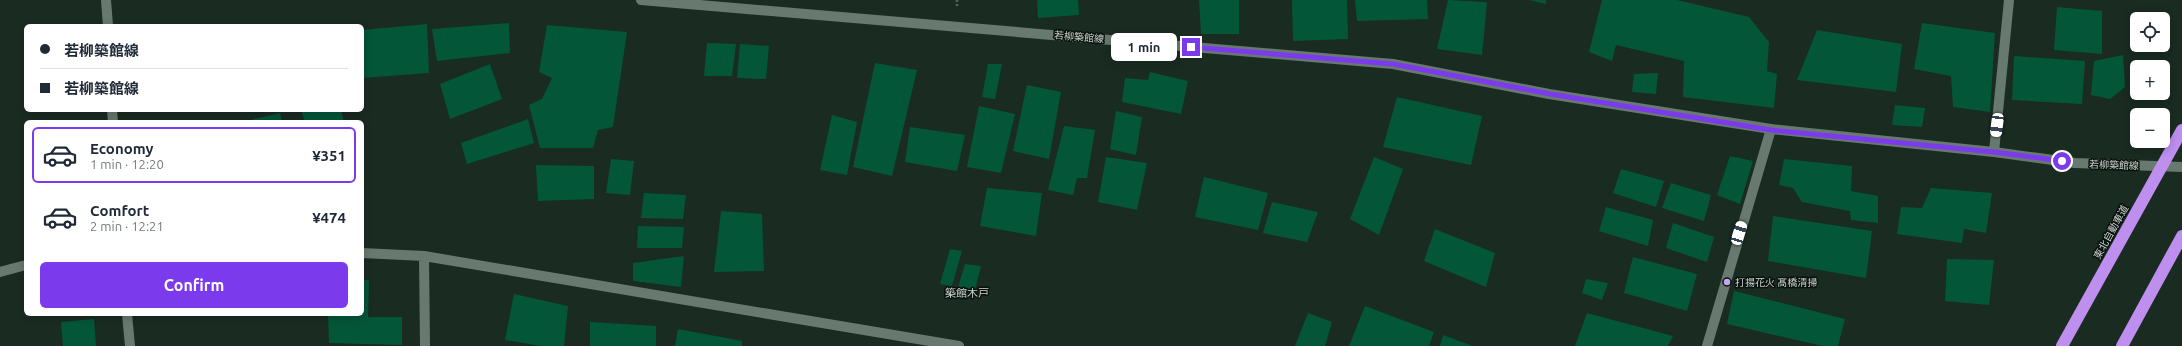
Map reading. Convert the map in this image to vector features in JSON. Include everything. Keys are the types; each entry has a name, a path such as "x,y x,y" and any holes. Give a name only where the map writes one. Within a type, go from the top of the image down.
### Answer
{"highway":[{"name":"東北自動車道","path":"2062,346 2182,130"},
{"path":"2122,346 2182,236"}],"main road":[{"path":"106,0 108,24"},
{"name":"若柳築館線","path":"640,0 1393,64 1550,94 1771,130 1994,152 2075,163 2182,167"},
{"path":"1994,152 2009,0"},
{"path":"1707,346 1771,130"},
{"path":"364,253 424,256 959,346"},
{"path":"424,256 425,346"},
{"path":"0,272 24,266"},
{"path":"127,316 130,346"}],"building":[{"path":"1037,0 1078,0 1079,15 1038,18"},
{"path":"1199,0 1239,0 1239,34 1201,34"},
{"path":"1292,0 1347,0 1348,39 1293,41"},
{"path":"1355,0 1427,0 1428,19 1357,21"},
{"path":"1448,0 1487,2 1482,55 1437,49"},
{"path":"1529,0 1546,0 1546,4"},
{"path":"1602,0 1677,0 1749,17 1769,42 1767,71 1777,74 1774,108 1683,97 1684,61 1616,45 1612,61 1589,52"},
{"path":"2057,7 2102,11 2102,54 2054,50"},
{"path":"509,23 510,53 437,61 432,29"},
{"path":"1922,23 1995,33 1990,112 1953,107 1951,76 1914,69"},
{"path":"427,24 429,73 364,78 364,30"},
{"path":"547,25 627,32 613,127 598,130 593,148 540,148 529,105 542,99 552,78 539,72"},
{"path":"1817,30 1902,44 1896,92 1797,80"},
{"path":"707,43 736,44 732,76 704,76"},
{"path":"740,44 769,46 766,79 737,78"},
{"path":"2123,55 2125,87 2110,99 2091,95 2094,61"},
{"path":"2014,56 2085,61 2082,104 2012,100"},
{"path":"875,63 917,70 892,176 853,167"},
{"path":"490,64 502,99 450,119 440,84"},
{"path":"988,64 1002,64 995,99 982,97"},
{"path":"1150,72 1188,81 1181,114 1122,102 1125,78 1148,80"},
{"path":"1658,73 1656,94 1632,92 1634,74"},
{"path":"1027,85 1061,92 1049,159 1013,151"},
{"path":"1397,97 1482,116 1471,165 1383,147"},
{"path":"1895,105 1925,108 1922,127 1892,125"},
{"path":"979,106 1015,114 1001,173 967,167"},
{"path":"1116,111 1142,117 1136,155 1110,149"},
{"path":"342,112 344,120 304,120 302,113"},
{"path":"280,113 282,120 250,120"},
{"path":"832,115 857,122 847,175 820,170"},
{"path":"528,119 534,143 467,164 461,143"},
{"path":"1064,126 1095,130 1087,178 1077,178 1073,195 1048,190"},
{"path":"910,127 965,135 957,171 905,162"},
{"path":"1730,156 1753,161 1740,204 1717,195"},
{"path":"1106,157 1147,163 1137,210 1098,202"},
{"path":"1374,157 1403,169 1379,235 1350,219"},
{"path":"611,159 634,161 630,195 606,193"},
{"path":"1784,159 1852,166 1851,191 1878,196 1878,223 1851,220 1850,211 1802,202 1793,188 1779,185"},
{"path":"536,165 594,166 594,199 538,201"},
{"path":"1621,169 1664,181 1656,207 1613,193"},
{"path":"1204,177 1268,193 1258,230 1195,217"},
{"path":"1671,183 1711,195 1704,221 1662,208"},
{"path":"987,188 1042,193 1036,236 980,226"},
{"path":"1931,188 1992,193 1986,233 1964,229 1962,243 1897,234 1901,207 1922,208"},
{"path":"644,193 686,195 683,219 641,218"},
{"path":"1272,202 1318,212 1307,242 1263,233"},
{"path":"1606,207 1653,220 1648,246 1599,231"},
{"path":"721,211 762,214 764,271 714,272"},
{"path":"1773,216 1872,231 1866,278 1768,261"},
{"path":"1673,223 1714,237 1707,262 1666,248"},
{"path":"638,226 684,227 682,248 637,248"},
{"path":"1435,229 1495,253 1486,287 1424,261"},
{"path":"950,249 962,251 952,286 940,284"},
{"path":"684,256 681,287 633,281 633,263"},
{"path":"1633,257 1697,274 1687,311 1624,293"},
{"path":"1947,259 1994,260 1989,305 1945,301"},
{"path":"965,264 981,266 975,290 958,287"},
{"path":"1586,279 1608,283 1602,300 1582,293"},
{"path":"364,280 369,280 368,317 402,317 402,345 329,343 328,316 364,316"},
{"path":"1734,291 1845,319 1838,346 1823,346 1727,324"},
{"path":"514,294 568,306 564,346 542,346 505,340"},
{"path":"1365,306 1434,332 1429,346 1349,346"},
{"path":"1308,313 1332,322 1325,346 1295,346"},
{"path":"1587,313 1673,336 1668,346 1575,346"},
{"path":"94,319 96,346 63,346 61,322"},
{"path":"590,322 656,326 656,346 590,346"},
{"path":"678,329 742,341 742,346 675,346"},
{"path":"1443,335 1473,346 1440,346"}],"place":[{"name":"打揚花火 髙橋清掃","path":"1727,282"}],"district":[{"name":"築館木戸","path":"967,293"}],"route":[{"path":"1191,47 1393,64 1550,94 1771,130 1994,152 2062,161"}]}
